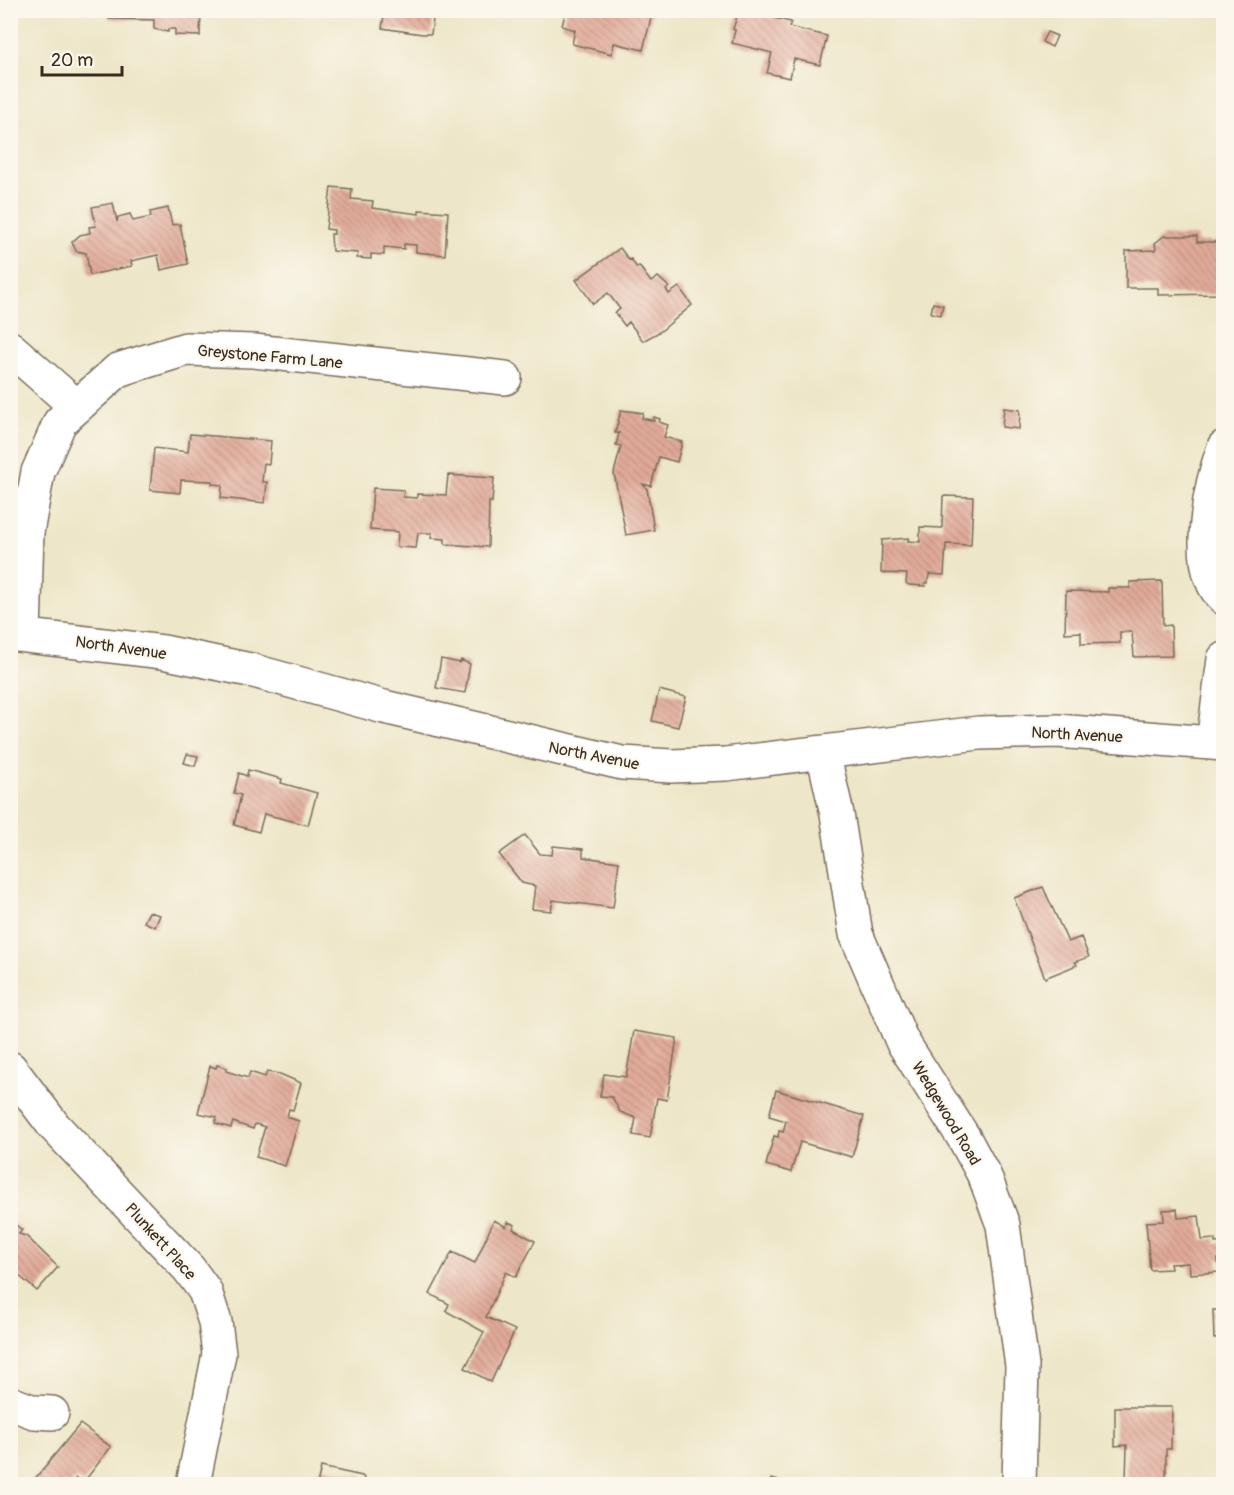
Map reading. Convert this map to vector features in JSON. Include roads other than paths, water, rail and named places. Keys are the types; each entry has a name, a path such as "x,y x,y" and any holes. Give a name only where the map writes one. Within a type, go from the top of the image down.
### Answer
{"street":[{"path":"10,348 77,406"},
{"name":"Greystone Farm Lane","path":"17,634 27,532 38,472 60,422 118,370 186,349 254,351 505,378"},
{"path":"1224,447 1209,499 1205,537 1210,573 1216,591 1224,598"},
{"name":"North Avenue","path":"17,634 163,652 250,670 384,707 622,763 671,766 726,764 979,733 1056,731 1218,744"},
{"path":"1218,744 1224,659"},
{"name":"Wedgewood Road","path":"823,752 837,814 856,934 902,1041 964,1138 985,1176 1003,1225 1022,1366 1019,1485"},
{"name":"Plunkett Place","path":"10,1068 54,1126 189,1269 205,1292 215,1322 219,1354 193,1485"},
{"path":"10,1403 34,1412 52,1413"}]}
